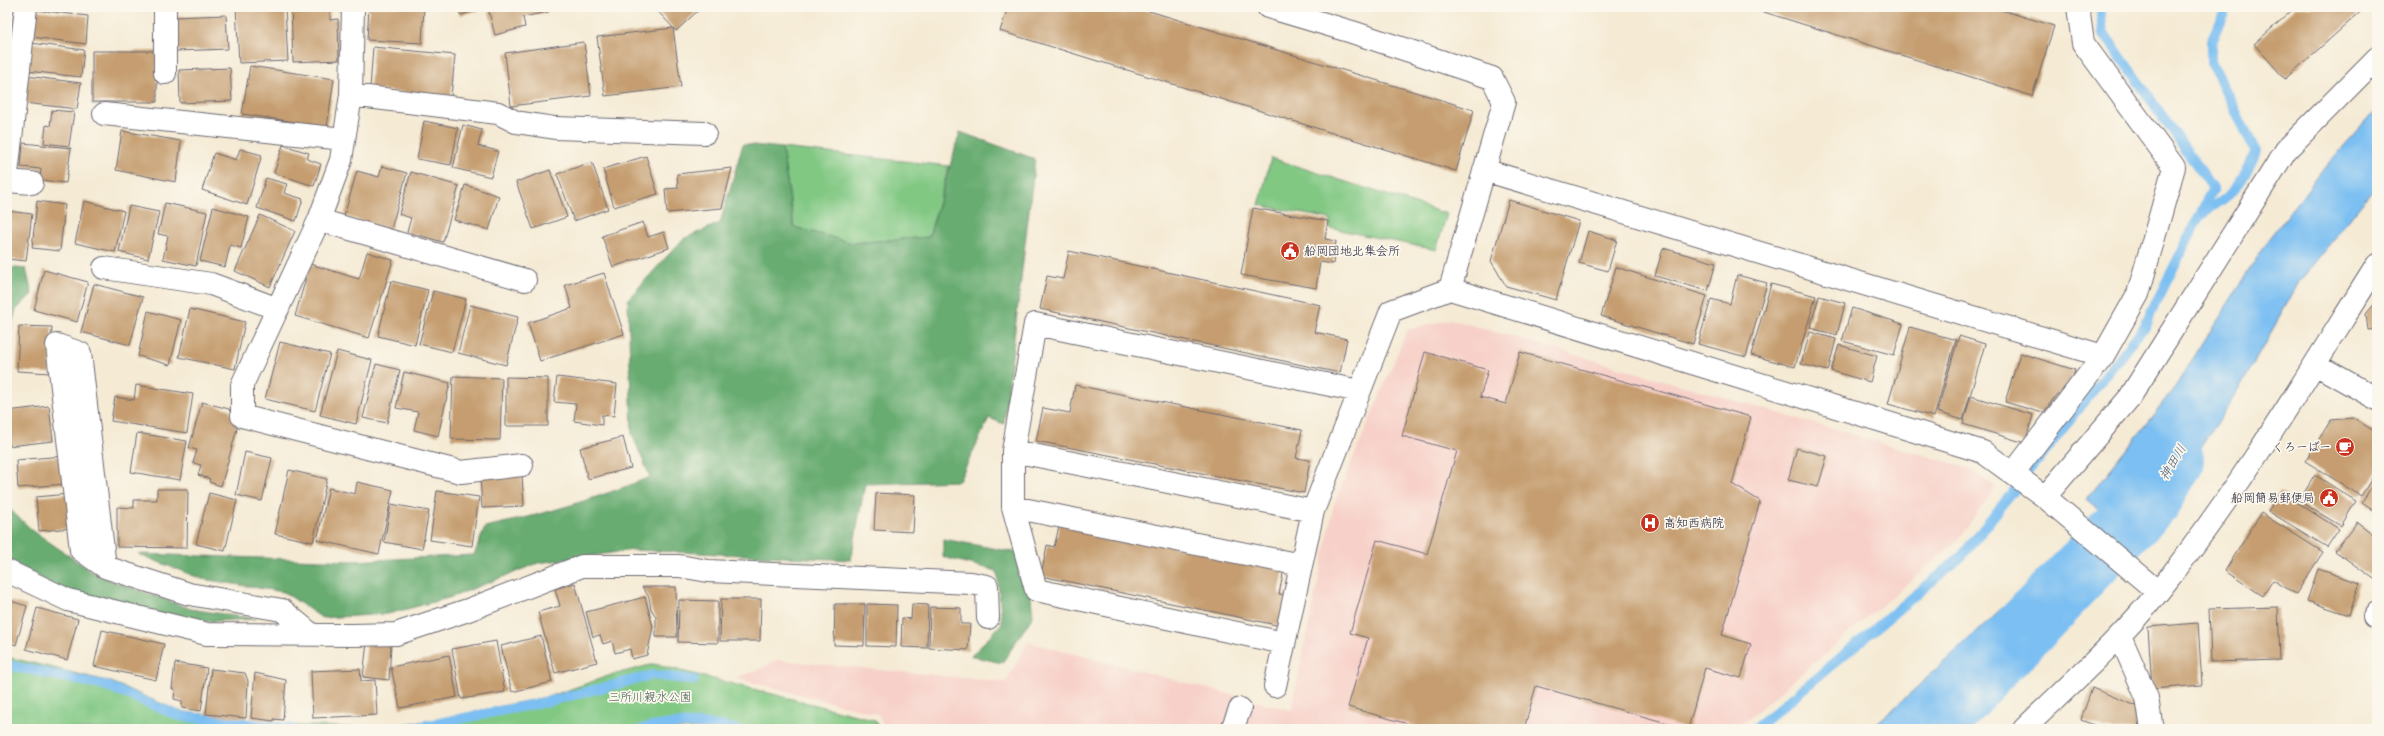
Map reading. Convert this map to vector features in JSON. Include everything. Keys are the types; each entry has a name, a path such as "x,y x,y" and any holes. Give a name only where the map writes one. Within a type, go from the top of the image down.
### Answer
{"street":[{"path":"7,174 26,7"},
{"path":"164,7 165,73"},
{"path":"353,7 351,96 341,160 319,220 242,385 242,416 461,472 522,465"},
{"path":"1268,7 1352,32 1492,78 1504,102 1450,289"},
{"path":"2014,472 2103,356 2138,294 2174,166 2083,43 2078,7"},
{"path":"2051,502 2130,397 2286,150 2377,58"},
{"path":"351,96 498,112 516,122 555,128 705,133"},
{"path":"104,114 344,139"},
{"path":"1484,170 2103,356"},
{"path":"7,181 32,183"},
{"path":"319,220 525,280"},
{"path":"2024,729 2120,636 2150,586 2240,483 2377,265"},
{"path":"104,268 211,284 278,309"},
{"path":"1275,686 1313,511 1391,311 1450,289 1983,452 2014,472 2150,586"},
{"path":"1284,643 1036,590 1013,507 1014,451 1034,324 1359,391"},
{"path":"105,567 80,353 57,345 81,550 105,567 189,594 282,610 311,634"},
{"path":"2315,364 2377,399"},
{"path":"1014,451 1313,511"},
{"path":"1013,507 1301,565"},
{"path":"7,571 68,600 207,634 396,634 468,610 582,566 679,566 708,571 971,583 987,586 988,618"},
{"path":"2120,636 2147,698 2152,729"},
{"path":"1232,729 1240,708"}],"shaded area":[{"name":"高知西病院","path":"1451,319 1969,468 1996,487 1956,542 1736,729 885,729 878,714 735,678 756,671 777,660 1006,682 1028,642 1291,710 1334,504 1407,330"}],"green space":[{"path":"960,132 1035,159 1004,424 989,418 959,481 865,484 851,560 633,550 538,563 452,597 388,614 322,618 284,592 202,579 138,554 354,561 474,555 485,527 569,506 650,477 632,434 628,299 683,239 720,223 743,144 782,148 794,227 852,243 929,237"},
{"path":"782,148 949,166 929,237 852,243 794,227"},
{"path":"1271,158 1447,214 1436,250 1330,228 1330,219 1259,205"},
{"path":"7,267 26,269 32,294 16,310 7,340"},
{"path":"7,507 32,530 98,576 191,609 255,619 196,622 61,589 7,559"},
{"path":"943,539 1019,553 1029,581 1033,616 1002,663 971,656 1002,623 997,571 943,557"},
{"name":"三所川親水公園","path":"7,657 111,682 179,711 286,725 375,728 433,720 551,696 608,676 654,664 875,720 879,729 7,729"}],"water":[{"path":"2377,109 2377,185 2299,282 2246,377 2139,543 2087,499 2175,387 2267,242 2326,166"},
{"path":"2058,556 2094,586 2007,682 1954,729 1869,729 1889,713"}],"building":[{"path":"7,7 15,7 10,39 7,39"},
{"path":"236,7 285,7 288,61 239,63"},
{"path":"291,7 330,7 330,20 338,19 339,60 293,62"},
{"path":"369,7 424,7 422,43 367,40"},
{"path":"458,7 547,7 548,12 523,17 525,27 495,35 488,8 460,15"},
{"path":"654,7 702,7 676,31"},
{"path":"1008,7 1136,7 1474,110 1456,171 1000,31"},
{"path":"1748,7 1992,7 2054,26 2032,96"},
{"path":"2296,7 2366,7 2285,79 2254,44"},
{"path":"35,10 88,16 86,44 32,37"},
{"path":"226,15 228,49 176,51 174,17"},
{"path":"673,28 681,87 605,96 597,37"},
{"path":"584,42 591,96 511,106 505,53"},
{"path":"31,43 84,50 81,77 27,71"},
{"path":"373,47 455,55 451,97 370,89"},
{"path":"92,51 157,51 157,102 92,102"},
{"path":"250,66 334,79 327,127 242,114"},
{"path":"230,68 232,101 180,103 179,70"},
{"path":"27,76 81,83 77,109 24,103"},
{"path":"52,110 74,112 69,146 44,143 46,125 50,126"},
{"path":"424,121 458,128 451,165 417,159"},
{"path":"463,125 482,130 478,146 498,151 491,177 453,168"},
{"path":"122,131 181,141 176,182 116,170"},
{"path":"23,143 71,148 66,183 40,180 41,169 21,167"},
{"path":"283,145 309,153 307,159 321,164 314,186 274,173"},
{"path":"240,149 262,155 247,205 202,190 214,153 236,160"},
{"path":"646,156 658,194 614,207 603,169"},
{"path":"592,162 608,209 574,221 557,174"},
{"path":"382,166 407,173 391,229 344,216 357,171 379,177"},
{"path":"732,168 722,208 667,213 665,189 678,188 677,174"},
{"path":"550,170 567,217 533,229 516,182"},
{"path":"411,172 459,186 443,242 407,232 411,218 399,214"},
{"path":"266,178 287,184 284,193 303,199 296,221 257,208"},
{"path":"465,185 499,196 489,230 454,220"},
{"path":"1509,200 1579,221 1556,300 1506,286 1491,261"},
{"path":"37,201 65,205 60,251 32,248"},
{"path":"84,201 124,211 115,252 75,243"},
{"path":"165,203 207,212 196,266 163,259 168,236 158,234"},
{"path":"129,206 159,212 148,259 119,252"},
{"path":"213,207 249,217 241,248 230,245 225,267 200,261"},
{"name":"船岡団地北集会所","path":"1253,208 1328,221 1325,239 1336,241 1333,264 1320,262 1316,288 1241,275"},
{"path":"7,211 32,214 26,261 7,259"},
{"path":"260,215 295,231 270,287 235,271"},
{"path":"643,222 648,237 664,232 669,248 613,267 602,236"},
{"path":"1588,231 1617,240 1608,271 1579,263"},
{"path":"1663,248 1716,263 1708,291 1655,276"},
{"path":"1069,251 1320,305 1314,332 1347,339 1340,373 1040,309 1047,276 1063,279"},
{"path":"367,252 393,260 369,338 295,316 310,264 359,279"},
{"path":"1616,267 1707,296 1693,344 1601,316"},
{"path":"44,270 88,282 77,322 34,310"},
{"path":"604,273 624,334 540,361 528,323 572,308 565,285"},
{"path":"1737,275 1767,283 1746,357 1698,344 1711,299 1730,304"},
{"path":"391,281 428,290 415,345 378,336"},
{"path":"94,284 143,297 130,345 81,332"},
{"path":"1771,284 1816,296 1795,367 1751,355"},
{"path":"433,291 466,299 452,352 419,344"},
{"path":"1819,296 1845,303 1837,335 1810,328"},
{"path":"2377,301 2377,329 2368,330 2366,314"},
{"path":"470,305 518,317 506,365 458,353"},
{"path":"1852,308 1903,324 1894,355 1842,341"},
{"path":"190,309 245,322 235,369 179,357"},
{"path":"148,311 181,320 170,365 138,356"},
{"path":"19,326 52,327 50,373 17,371"},
{"path":"1910,327 1956,340 1934,417 1888,404"},
{"path":"1810,332 1836,339 1828,371 1801,364"},
{"path":"1959,336 1985,344 1963,420 1937,412"},
{"path":"280,342 330,354 315,411 265,399"},
{"path":"1839,345 1877,356 1870,382 1831,371"},
{"path":"337,351 372,360 356,424 320,415"},
{"name":"高知西病院","path":"1425,352 1488,370 1480,397 1506,404 1520,352 1751,417 1732,484 1760,501 1722,635 1751,644 1741,678 1705,668 1688,729 1536,686 1524,729 1426,729 1348,707 1368,638 1350,633 1377,540 1427,554 1457,451 1402,436"},
{"path":"2020,353 2075,370 2068,394 2057,394 2043,413 2005,402"},
{"path":"376,364 400,370 387,423 363,418"},
{"path":"404,372 450,383 438,436 414,430 418,412 396,408"},
{"path":"453,376 502,378 500,440 451,439"},
{"path":"506,377 548,378 548,426 506,426"},
{"path":"557,377 617,384 614,416 602,415 602,425 574,421 576,404 554,402"},
{"path":"136,385 193,394 187,433 111,421 115,397 134,400"},
{"path":"1075,385 1302,430 1296,458 1310,460 1304,493 1036,441 1043,408 1070,413"},
{"path":"1971,396 2033,415 2025,443 1963,424"},
{"path":"202,402 229,409 237,429 221,486 209,482 210,479 198,475 201,465 193,463 197,450 189,448"},
{"path":"49,406 53,441 9,446 7,411"},
{"name":"くろーばー","path":"2354,418 2377,433 2377,470 2361,496 2305,461 2331,420"},
{"path":"137,433 187,441 180,480 131,472"},
{"path":"623,437 631,468 588,479 580,448"},
{"path":"1797,448 1827,456 1818,487 1788,480"},
{"path":"245,452 272,458 262,501 236,495"},
{"path":"63,456 65,484 18,488 16,460"},
{"path":"289,470 327,479 313,542 275,534"},
{"path":"522,474 524,506 482,508 480,476"},
{"path":"2315,475 2356,501 2341,526 2299,501"},
{"path":"2377,478 2377,512 2362,502"},
{"path":"357,482 393,490 379,554 317,540 329,488 355,494"},
{"path":"157,489 188,489 187,548 117,547 117,507 134,508 134,500 157,500"},
{"path":"437,491 479,497 472,546 430,540"},
{"path":"2280,492 2339,529 2327,547 2268,511"},
{"path":"209,493 237,500 225,551 196,544"},
{"path":"876,493 915,495 913,532 874,530"},
{"path":"69,494 72,528 39,531 36,497"},
{"path":"391,504 429,511 422,549 384,542"},
{"path":"2261,513 2323,552 2296,594 2273,580 2263,596 2225,571"},
{"path":"2357,522 2377,537 2377,581 2335,551"},
{"path":"1060,523 1284,569 1279,594 1287,595 1281,626 1041,576 1047,545 1054,547"},
{"path":"2318,569 2360,583 2349,615 2307,601"},
{"path":"575,583 597,662 555,673 538,612 560,606 555,589"},
{"path":"642,587 676,587 677,637 656,637 656,617 651,609 649,597"},
{"path":"645,597 653,627 647,655 632,659 630,649 615,653 612,641 603,644 600,635 593,637 586,612"},
{"path":"721,599 761,599 760,641 720,641"},
{"path":"7,600 27,606 16,645 7,642"},
{"path":"679,600 718,601 718,643 678,642"},
{"path":"835,604 865,604 864,646 834,645"},
{"path":"867,604 897,605 896,647 867,646"},
{"path":"912,604 928,605 927,648 901,647 902,618 911,619"},
{"path":"930,607 961,608 961,624 970,624 968,650 929,648"},
{"path":"2278,607 2280,660 2211,662 2209,609"},
{"path":"37,608 78,619 67,660 26,649"},
{"path":"2198,623 2202,685 2152,689 2148,627"},
{"path":"102,630 164,644 156,680 94,666"},
{"path":"541,636 552,682 512,692 501,646"},
{"path":"496,641 505,692 461,699 452,649"},
{"path":"367,642 391,644 389,680 363,677"},
{"path":"449,655 457,697 400,708 391,667"},
{"path":"175,663 207,668 201,711 182,708 182,701 174,699 175,689 172,689"},
{"path":"211,669 245,673 248,681 246,718 206,714"},
{"path":"360,669 361,681 375,680 377,715 313,718 311,671"},
{"path":"255,673 286,680 283,720 274,719 274,721 251,718"},
{"path":"2092,688 2144,709 2137,729 2104,729 2081,720"}],"waterway":[{"path":"1755,729 1961,557 2144,327 2213,188 2103,32 2100,7"},
{"path":"2199,215 2220,202 2234,190 2245,174 2256,152 2211,62 2211,41 2227,7"},
{"name":"神田川","path":"1923,729 1938,719 2150,499 2173,460"},
{"path":"7,665 107,686 179,716 292,729"},
{"path":"409,729 550,701 653,675 694,680"},
{"path":"642,729 677,724 712,725 735,729"}],"place":[{"name":"船岡団地北集会所","path":"1290,251"},
{"name":"くろーばー","path":"2345,447"},
{"name":"船岡簡易郵便局","path":"2329,498"},
{"name":"高知西病院","path":"1650,523"}]}
